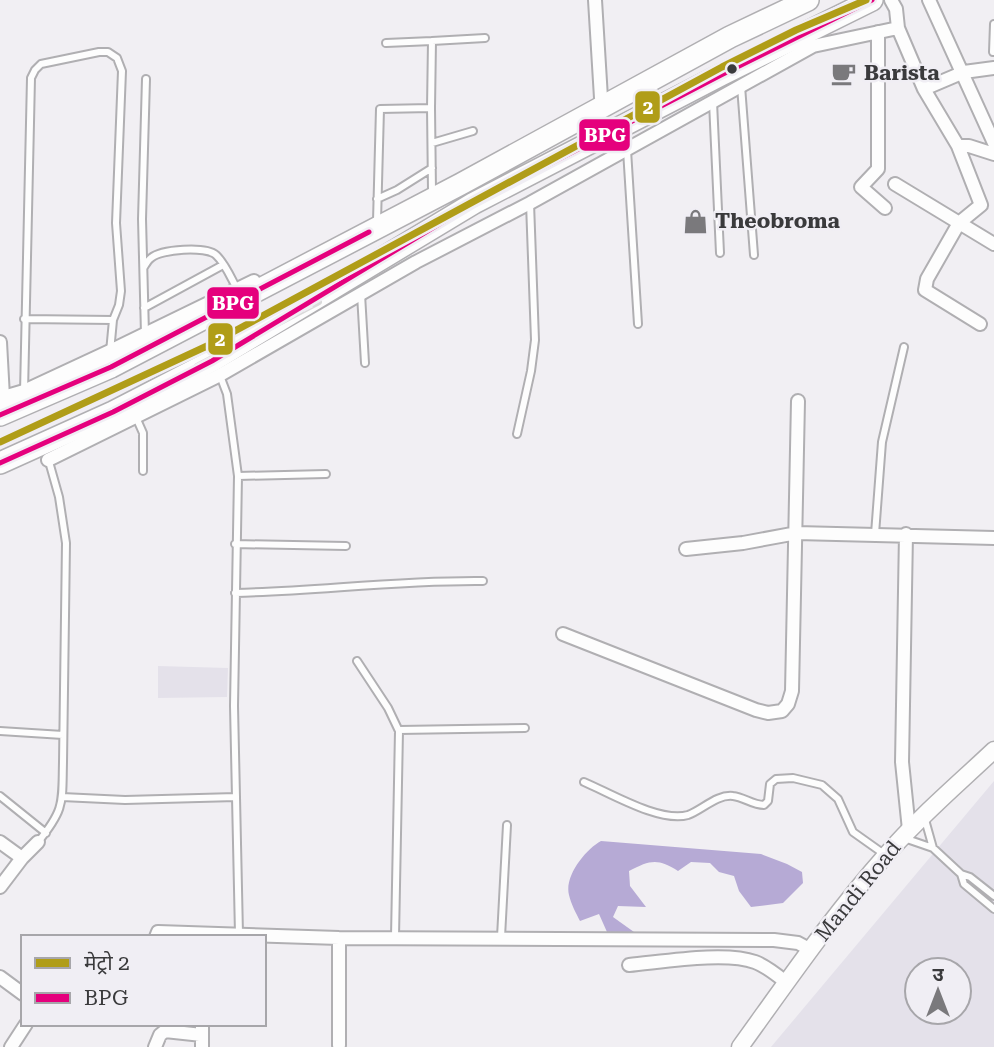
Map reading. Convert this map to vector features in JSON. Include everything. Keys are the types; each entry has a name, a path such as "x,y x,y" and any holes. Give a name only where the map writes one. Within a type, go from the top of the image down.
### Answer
{"highway":[{"path":"1,404 24,398 110,359 461,184 730,37 808,0"},
{"path":"0,463 46,451 216,368 474,203 843,6 872,0"}],"street":[{"path":"594,0 601,98"},
{"path":"110,359 145,334 377,221 559,118 780,3 793,0"},
{"path":"891,0 896,9 898,28 924,89 958,146 981,205 959,223 927,279 925,290 980,324"},
{"path":"929,0 994,143"},
{"path":"216,368 530,203 813,46 898,28"},
{"path":"878,32 878,169 860,187 885,208"},
{"path":"924,89 964,72 994,68"},
{"path":"958,146 969,146 994,154"},
{"path":"895,184 994,244"},
{"path":"0,342 1,404"},
{"path":"563,634 756,710 768,713 782,711 789,704 792,691 798,401"},
{"path":"686,549 743,543 797,533 994,538"},
{"path":"905,834 902,762 906,534"},
{"name":"Mandi Road","path":"740,1047 885,855 994,750"},
{"path":"0,887 22,858 42,838"},
{"path":"0,842 22,858"},
{"path":"157,935 158,932 192,935"},
{"path":"266,937 774,940 798,943 811,950"},
{"path":"339,938 339,1045"},
{"path":"629,965 743,959 764,966 787,983"},
{"path":"0,977 21,993"},
{"path":"11,1047 25,1026"},
{"path":"155,1047 160,1035 166,1031 202,1035"}],"lane":[{"path":"993,52 994,24"},
{"path":"386,43 485,38"},
{"path":"432,41 432,191"},
{"path":"24,398 31,78 41,64 108,52 117,58 122,71 116,223 121,291 113,320 110,359"},
{"path":"145,334 142,219 146,79"},
{"path":"741,86 754,255"},
{"path":"713,102 720,253"},
{"path":"377,221 380,109 431,108"},
{"path":"432,143 473,131"},
{"path":"627,150 638,324"},
{"path":"377,199 432,168"},
{"path":"517,434 535,340 530,203"},
{"path":"143,269 151,257 163,252 201,249 214,252 237,289"},
{"path":"144,308 223,265"},
{"path":"361,294 365,363"},
{"path":"24,319 113,320"},
{"path":"875,534 882,442 904,347"},
{"path":"216,368 231,417 237,476 234,719 239,935"},
{"path":"132,410 143,433 143,471"},
{"path":"0,796 42,838 58,816 62,797 66,543 59,497 46,451"},
{"path":"237,476 326,474"},
{"path":"235,544 346,546"},
{"path":"235,593 345,588 383,583 483,581"},
{"path":"357,661 399,730 395,937"},
{"path":"399,730 525,728"},
{"path":"0,731 63,735"},
{"path":"584,782 642,808 680,816 688,815 728,796 764,805 768,801 769,784 772,781 782,778 810,781 833,793 853,831 885,855"},
{"path":"62,797 125,800 236,797"},
{"path":"924,816 933,848"},
{"path":"501,937 507,825"},
{"path":"905,834 933,848 961,874 970,877 994,896"},
{"path":"961,874 964,884 994,909"}],"shaded area":[{"path":"158,666 228,668 227,697 158,698"},
{"path":"994,781 994,1047 771,1047"},
{"path":"601,841 761,854 802,872 803,883 783,903 751,907 739,891 734,876 719,872 710,863 691,862 678,871 659,862 648,863 629,871 630,886 646,907 618,906 613,917 634,932 607,932 599,914 580,921 568,888 578,864 589,850"}],"railway":[{"path":"197,366 319,302"}],"metro line":[{"name":"2","path":"0,442 207,346 722,67 796,30 866,0"}],"transit line":[{"name":"BPG","path":"0,463 113,412 212,361 474,203 872,0"},
{"name":"BPG","path":"0,415 111,367 369,232"}],"place":[{"name":"Barista","path":"844,73"},
{"name":"Theobroma","path":"695,221"}]}
